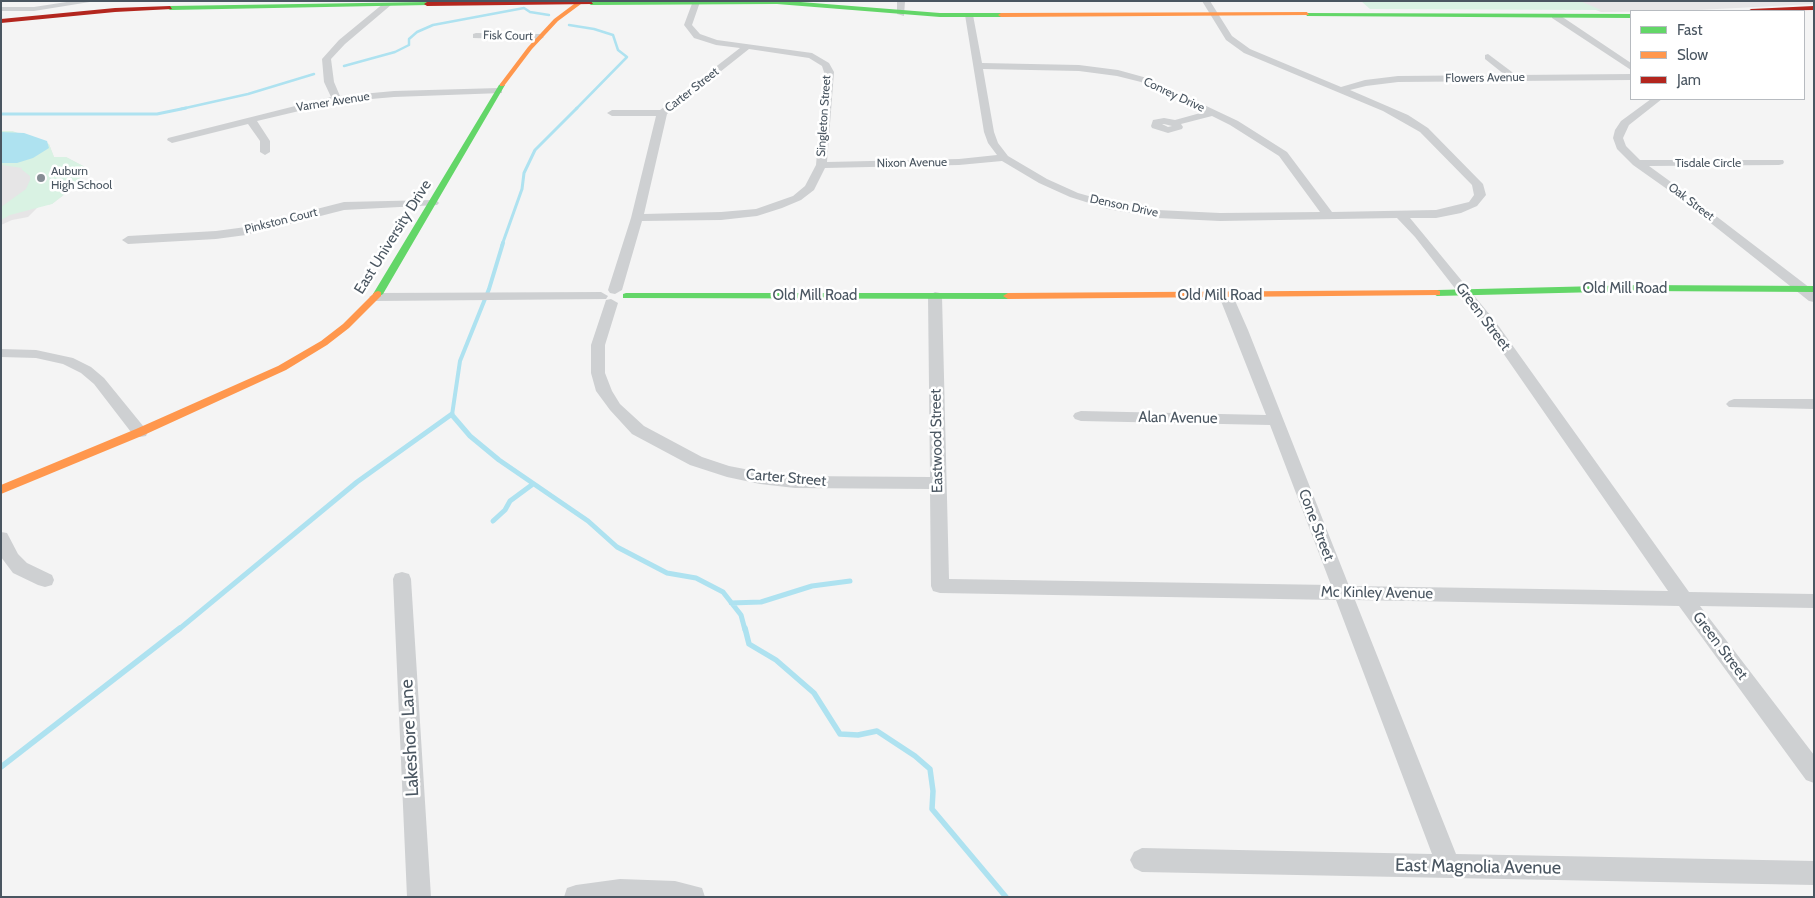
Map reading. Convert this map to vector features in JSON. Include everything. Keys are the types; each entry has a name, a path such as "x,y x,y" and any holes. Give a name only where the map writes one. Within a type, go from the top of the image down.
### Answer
{"street":[{"path":"2,13 38,1"},
{"path":"2,13 92,1"},
{"path":"901,1 901,14"},
{"path":"1206,1 1229,38 1247,51 1404,117 1424,130 1477,184 1480,195 1473,204 1457,210 1436,214 1401,215"},
{"name":"East University Drive","path":"1,490 140,432 282,368 324,343 346,326 376,297 514,67 560,17 581,2"},
{"path":"2,13 45,16 195,6 696,2 802,3 901,14 970,16 1630,16"},
{"name":"Singleton Street","path":"637,218 721,216 756,212 778,206 797,198 810,188 821,165 829,72 826,65 812,56 716,42 693,33 688,22 696,2"},
{"path":"337,99 329,82 326,59 342,42 387,5"},
{"path":"45,16 53,7"},
{"path":"1772,10 1814,8"},
{"name":"Denson Drive","path":"970,16 989,132 993,143 1004,158 1060,189 1108,205 1182,216 1401,215"},
{"path":"1555,16 1630,66"},
{"name":"Fisk Court","path":"476,36 540,37"},
{"name":"Carter Street","path":"748,46 662,113 637,218 598,345 598,373 604,391 615,407 638,430 696,461 727,471 760,478 795,482 938,483"},
{"path":"1488,57 1514,78"},
{"name":"Conrey Drive","path":"978,66 1079,68 1118,73 1144,80 1256,135 1283,154 1328,215"},
{"name":"Flowers Avenue","path":"1340,90 1373,82 1398,79 1630,78"},
{"name":"Varner Avenue","path":"172,140 337,99 387,94 499,91"},
{"name":"Oak Street","path":"1657,100 1625,123 1620,130 1618,138 1621,147 1637,163 1808,289 1814,298"},
{"path":"612,113 662,113"},
{"path":"1175,123 1213,113"},
{"path":"251,120 265,141 265,152"},
{"name":"Nixon Avenue","path":"821,165 924,164 1004,158"},
{"name":"Tisdale Circle","path":"1637,163 1779,162"},
{"name":"Pinkston Court","path":"128,240 216,236 246,231 344,206 434,203"},
{"name":"Green Street","path":"1401,215 1419,234 1490,324 1684,599 1814,773"},
{"name":"Old Mill Road","path":"376,297 1226,296 1464,293 1640,288 1808,289"},
{"name":"Eastwood Street","path":"935,296 940,586"},
{"name":"Cone Street","path":"1226,296 1241,330 1449,867"},
{"path":"1,353 36,354 68,361 86,370 99,381 140,432"},
{"path":"1734,404 1814,404"},
{"name":"Alan Avenue","path":"1081,416 1276,420"},
{"path":"1,538 11,558 20,568 45,580"},
{"name":"Lakeshore Lane","path":"402,579 419,897"},
{"name":"Mc Kinley Avenue","path":"940,586 1814,601"},
{"name":"East Magnolia Avenue","path":"1142,860 1814,873"},
{"path":"576,897 620,891 674,893 694,897"}],"shaded area":[{"path":"1573,1 1814,1 1814,4 1697,10 1601,12"},
{"name":"Auburn High School","path":"1,131 12,131 49,144 54,157 66,157 87,168 74,187 52,204 39,206 28,217 12,220 1,225"}],"green space":[{"path":"1361,1 1580,1 1601,10 1370,9"},
{"name":"Auburn High School","path":"1,131 12,131 49,144 54,157 66,157 87,168 74,187 52,204 10,215 1,220 1,207 26,189 30,176 22,168 1,165"}],"water":[{"path":"1,132 24,133 47,141 49,148 33,158 17,163 1,163"}],"waterway":[{"path":"344,66 395,52 409,45 409,39 417,32 433,25 524,8 530,12 549,15"},
{"path":"569,25 594,29 613,35 618,50 627,57 576,109"},
{"path":"181,109 248,94 314,74"},
{"path":"1,114 157,114 186,108"},
{"path":"502,245 522,189 524,173 535,150 576,109"},
{"path":"503,243 489,289 460,361 452,415 470,436 499,460 588,521 617,547 667,573 696,578 723,592 732,603"},
{"path":"178,630 357,482 452,414"},
{"path":"493,521 505,510 510,501 533,484"},
{"path":"732,603 761,602 812,586 850,581"},
{"path":"732,603 741,615 745,630"},
{"path":"1,767 180,628"},
{"path":"745,628 749,644 776,660 814,693 840,734 858,735 877,731 915,756 930,769 933,791 932,809 1006,897"}],"traffic: fast":[{"path":"591,3 777,2 940,15 1001,15"},
{"path":"170,8 427,4"},
{"path":"1307,14 1630,16"},
{"path":"378,294 502,85"},
{"path":"1437,293 1640,288 1814,289"},
{"path":"626,296 1008,296"}],"traffic: slow":[{"path":"502,85 530,48 556,20 582,1"},
{"path":"1001,15 1307,14"},
{"path":"1008,296 1437,293"},
{"path":"1,490 140,432 282,368 324,343 346,326 378,294"}],"traffic: jam":[{"path":"427,4 591,3"},
{"path":"1,21 115,10 170,8"},
{"path":"1772,10 1814,8"}],"place":[{"name":"Auburn High School","path":"41,178"}]}
